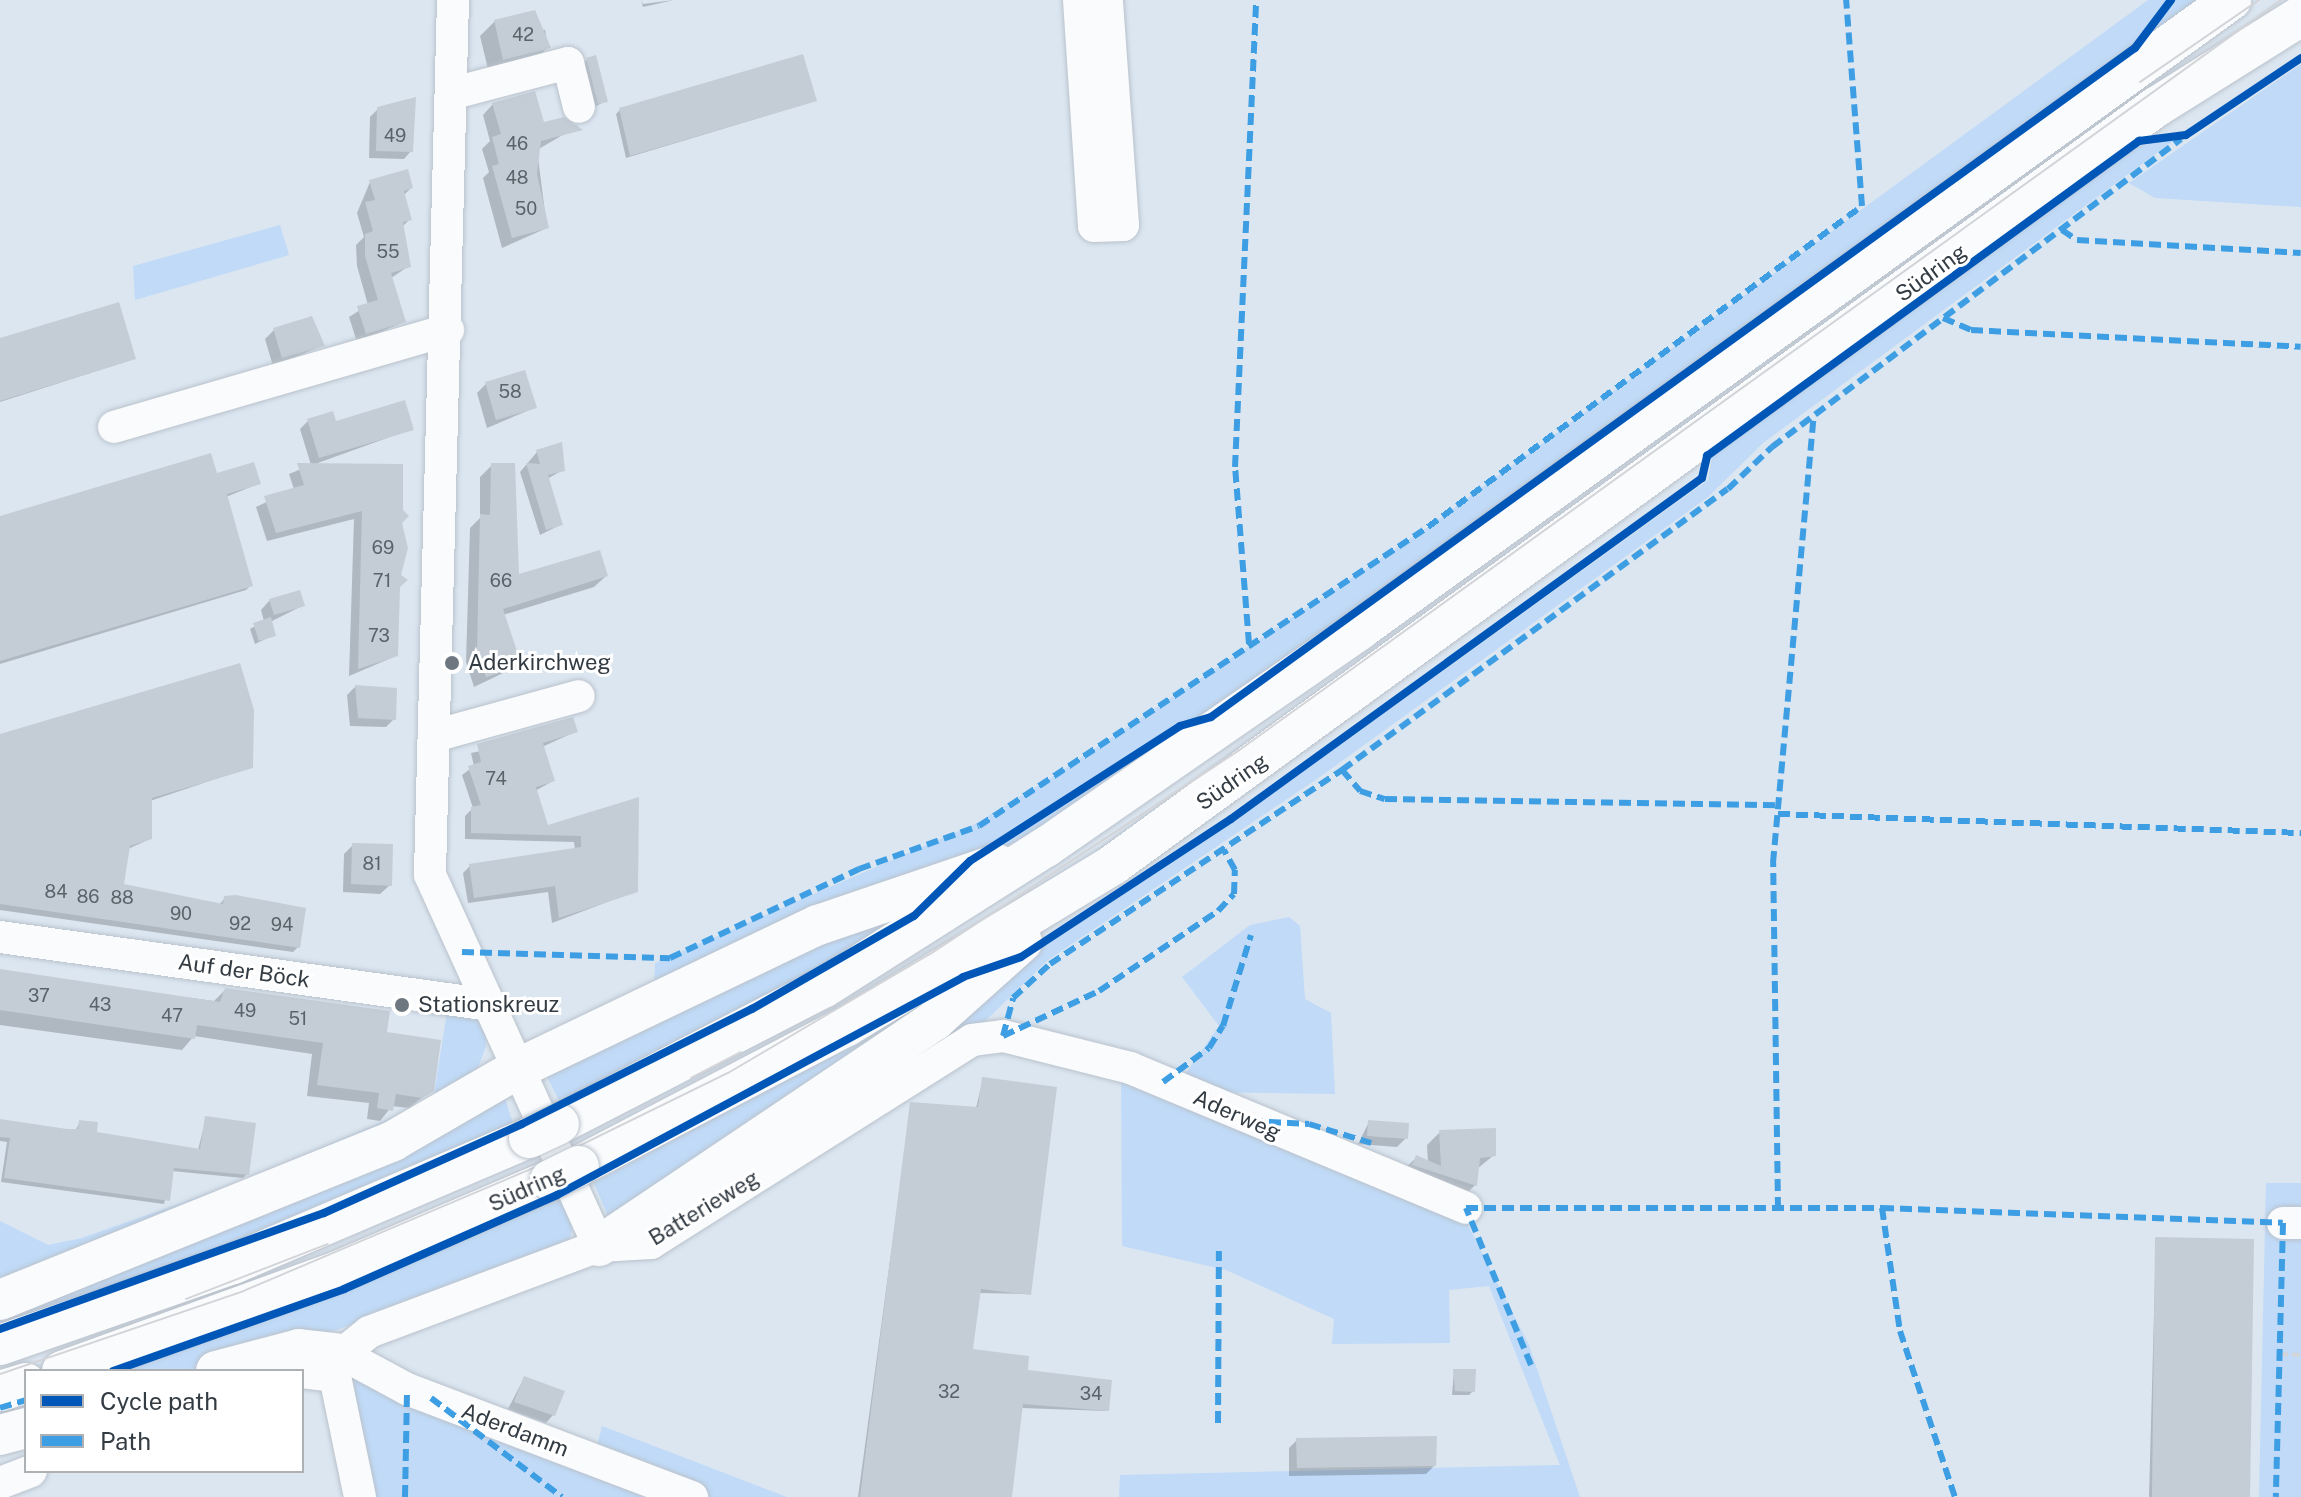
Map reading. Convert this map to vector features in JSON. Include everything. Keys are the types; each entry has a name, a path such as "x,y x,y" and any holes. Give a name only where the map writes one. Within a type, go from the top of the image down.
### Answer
{"main road":[{"name":"Südring","path":"0,1345 233,1264 544,1131 825,987 1046,847 1372,621 2231,0"},
{"name":"Südring","path":"68,1369 324,1276 564,1173 847,1026 1114,864 2156,107 2301,16"},
{"path":"0,1300 393,1141 464,1106 517,1069 818,925 1046,847"},
{"path":"599,1246 935,1020 1114,864"},
{"path":"224,1369 299,1349 338,1365"},
{"path":"0,1391 24,1384"},
{"path":"0,1435 24,1429"}],"street":[{"path":"453,0 454,93 448,330 430,875 599,1246"},
{"path":"1079,0 1094,226 1123,225 1107,0"},
{"path":"454,93 568,63 579,107"},
{"path":"114,427 448,330"},
{"path":"434,736 579,696"},
{"name":"Auf der Böck","path":"0,937 487,1005"},
{"name":"Batterieweg","path":"338,1365 389,1322 599,1246 626,1249 675,1230 952,1051 1003,1036"},
{"name":"Aderweg","path":"1003,1036 1130,1068 1466,1208"},
{"path":"304,1372 338,1365 360,1497"},
{"name":"Aderdamm","path":"338,1365 692,1497"},
{"path":"0,1483 26,1473"}],"path":[{"path":"2280,1354 2301,1355"}],"shaded area":[{"path":"2148,0 2209,0 916,921 560,1102 535,1054 654,990 655,963 975,824 1055,775 1428,527"},
{"path":"2301,64 2301,207 2155,198 2129,183"},
{"path":"2176,139 1763,443 1708,497 1317,779 1048,960 978,1028 702,1207 998,977 1232,823 1708,480 1712,457 2138,146"},
{"path":"280,225 289,255 135,300 133,266"},
{"path":"1289,917 1300,926 1305,999 1331,1013 1335,1094 1196,1092 1185,1074 1219,1026 1182,977 1250,925"},
{"path":"971,977 613,1221 608,1216 594,1183"},
{"path":"448,1006 468,1008 485,1024 486,1046 471,1087 505,1098 513,1124 408,1180 0,1327 0,1221 48,1245 82,1238 249,1179 433,1100"},
{"path":"1121,1073 1467,1223 1529,1345 1580,1497 1119,1497 1120,1475 1560,1465 1489,1286 1449,1290 1450,1343 1332,1344 1334,1319 1226,1270 1122,1246"},
{"path":"2266,1183 2301,1183 2301,1497 2259,1497"},
{"path":"555,1187 574,1222 569,1242 326,1334 287,1369 103,1369"},
{"path":"350,1373 676,1497 371,1497"},
{"path":"602,1426 787,1497 707,1497 595,1454"}],"building":[{"path":"535,10 551,48 503,60 494,20"},
{"path":"803,54 817,101 630,156 619,108"},
{"path":"596,55 608,102 598,104 586,58"},
{"path":"535,91 544,122 564,117 583,130 541,141 537,174 549,228 512,238 492,166 499,164 492,137 501,134 492,103"},
{"path":"416,97 413,152 376,151 377,107"},
{"path":"408,169 413,188 404,191 412,220 403,222 411,267 391,273 406,322 366,334 357,306 378,300 365,256 365,234 373,231 365,202 375,200 369,180"},
{"path":"119,302 136,359 0,401 0,338"},
{"path":"312,316 325,346 282,358 273,328"},
{"path":"525,370 537,408 496,420 485,382"},
{"path":"405,400 414,430 319,458 307,419 333,411 336,421"},
{"path":"562,442 565,471 548,475 563,525 546,530 526,463 540,464 536,450"},
{"path":"211,453 217,473 254,462 261,484 227,494 253,586 0,661 0,516"},
{"path":"297,463 403,464 403,510 409,516 402,523 408,548 401,575 408,580 400,587 398,656 358,669 362,511 276,533 264,496 304,485"},
{"path":"491,463 515,463 519,574 600,550 608,576 503,609 522,666 486,677 477,650 480,514 490,515"},
{"path":"300,590 305,606 274,615 269,599"},
{"path":"271,617 276,636 259,641 253,623"},
{"path":"240,663 254,710 253,768 152,798 152,839 130,846 124,884 223,904 224,896 236,895 306,908 300,948 0,904 0,734"},
{"path":"355,685 397,688 396,720 358,718"},
{"path":"573,717 578,732 543,743 555,781 536,787 548,825 639,797 638,892 559,918 555,886 474,898 469,864 581,847 581,836 471,833 471,807 481,805 468,766 481,762 477,744"},
{"path":"352,843 393,844 392,886 351,884"},
{"path":"0,969 220,1002 225,988 390,1011 387,1032 441,1040 434,1091 422,1098 396,1094 393,1111 377,1108 379,1093 317,1085 323,1043 197,1025 195,1039 0,1010"},
{"path":"982,1077 1057,1087 1031,1295 981,1289 973,1349 1029,1356 1028,1370 1112,1380 1109,1411 1023,1404 1012,1497 860,1497 910,1102 978,1107"},
{"path":"205,1116 256,1123 249,1175 174,1168 170,1201 4,1178 10,1138 0,1137 0,1119 67,1129 78,1129 79,1120 98,1122 97,1132 200,1149"},
{"path":"1368,1120 1409,1123 1408,1139 1367,1136"},
{"path":"1496,1128 1496,1156 1480,1158 1477,1186 1412,1165 1416,1155 1441,1166 1439,1130"},
{"path":"2155,1237 2254,1239 2250,1497 2152,1497"},
{"path":"1453,1369 1476,1369 1475,1392 1455,1391"},
{"path":"524,1376 565,1391 555,1416 514,1402"},
{"path":"1437,1436 1436,1466 1297,1468 1296,1438"}],"tram line":[{"path":"2140,82 2259,0"},
{"path":"0,1374 241,1292 542,1164 728,1073 930,954 1238,751 2281,0"},
{"path":"691,1078 741,1052"},
{"path":"186,1299 328,1244"}],"marked path":[{"path":"1249,644 1235,467 1256,0"},
{"path":"462,952 670,958 859,869 979,826 1428,527 1862,206 1846,0"},
{"path":"1003,1036 1013,998 1050,964 1342,770 1728,489 1772,447 2181,139"},
{"path":"2062,230 2077,240 2301,253"},
{"path":"1943,318 1971,330 2301,347"},
{"path":"1778,1209 1773,863 1814,416"},
{"path":"1342,770 1360,791 1385,799 1779,805"},
{"path":"1778,814 2301,833"},
{"path":"1003,1036 1099,991 1218,911 1234,894 1235,870 1224,850"},
{"path":"1163,1082 1209,1048 1223,1026 1251,935"},
{"path":"1251,1121 1309,1124 1371,1143"},
{"path":"1531,1365 1466,1208 1882,1208 2283,1223 2276,1497"},
{"path":"1882,1208 1900,1331 1955,1497"},
{"path":"1218,1423 1219,1251"},
{"path":"405,1497 407,1389"},
{"path":"431,1398 562,1497"},
{"path":"0,1408 24,1401"}],"cycle path":[{"path":"0,1329 324,1213 522,1124 752,1009 914,916 970,861 1180,726 1211,717 2135,48 2171,0"},
{"path":"119,1369 344,1289 557,1195 963,977 1021,957 1231,819 1702,478 1707,456 2139,141 2186,135 2301,58"}],"place":[{"name":"Aderkirchweg","path":"452,663"},
{"name":"Stationskreuz","path":"402,1005"}]}
